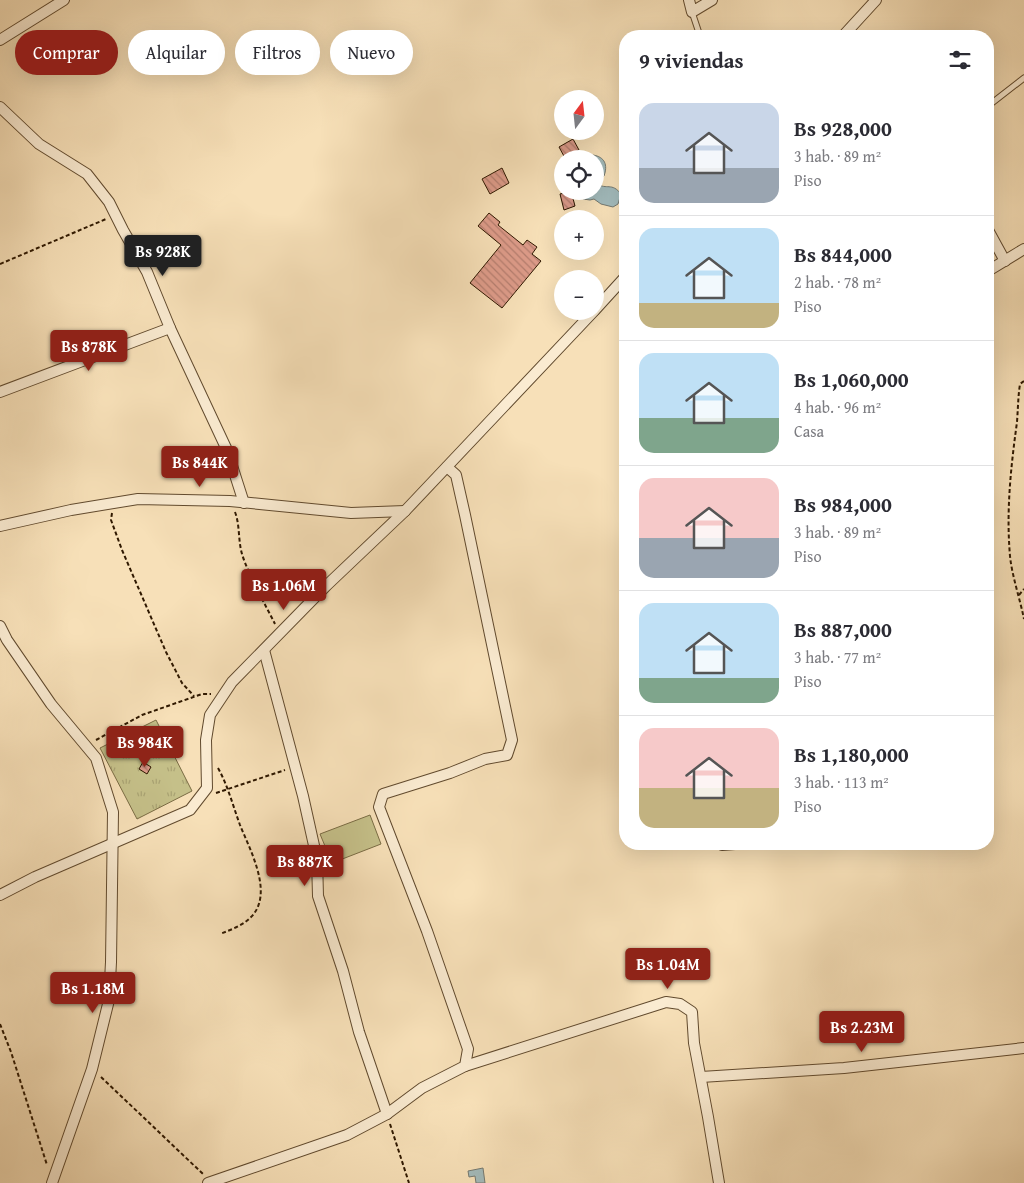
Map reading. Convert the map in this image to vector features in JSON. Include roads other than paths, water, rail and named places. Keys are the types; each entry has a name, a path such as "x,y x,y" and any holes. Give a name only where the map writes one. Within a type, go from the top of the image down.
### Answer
{"street":[{"path":"0,40 64,0"},
{"path":"689,0 692,12 712,0"},
{"path":"848,30 876,0"},
{"path":"0,108 39,144 87,174 109,202 147,272 170,328 227,450 244,503"},
{"path":"994,241 1005,261"},
{"path":"994,267 1024,248"},
{"path":"604,300 619,284"},
{"path":"0,895 35,877 190,810 208,788 206,740 210,715 232,682 326,586 405,511 586,320"},
{"path":"0,392 170,328"},
{"path":"447,467 456,475 464,507 512,740 507,755 485,759 450,773 383,794 379,807 427,931 468,1049 465,1066"},
{"path":"0,526 71,510 138,499 230,501 351,513 405,511"},
{"path":"0,626 7,640 51,704 96,758 113,812 111,962 108,1000 92,1069 52,1183"},
{"path":"264,650 317,859 318,896 343,971 359,1032 387,1114"},
{"path":"210,1182 347,1135 387,1114 422,1088 465,1066 666,1002 680,1004 692,1012 694,1043 718,1183"},
{"path":"701,1077 844,1068 1024,1048"}],"lane":[{"path":"692,12 698,30"},
{"path":"994,101 1024,78"}],"water":[{"path":"604,186 618,190 618,204 613,207 601,204 595,200 604,200"},
{"path":"483,1168 485,1183 476,1183 475,1176 469,1177 468,1171"}]}
